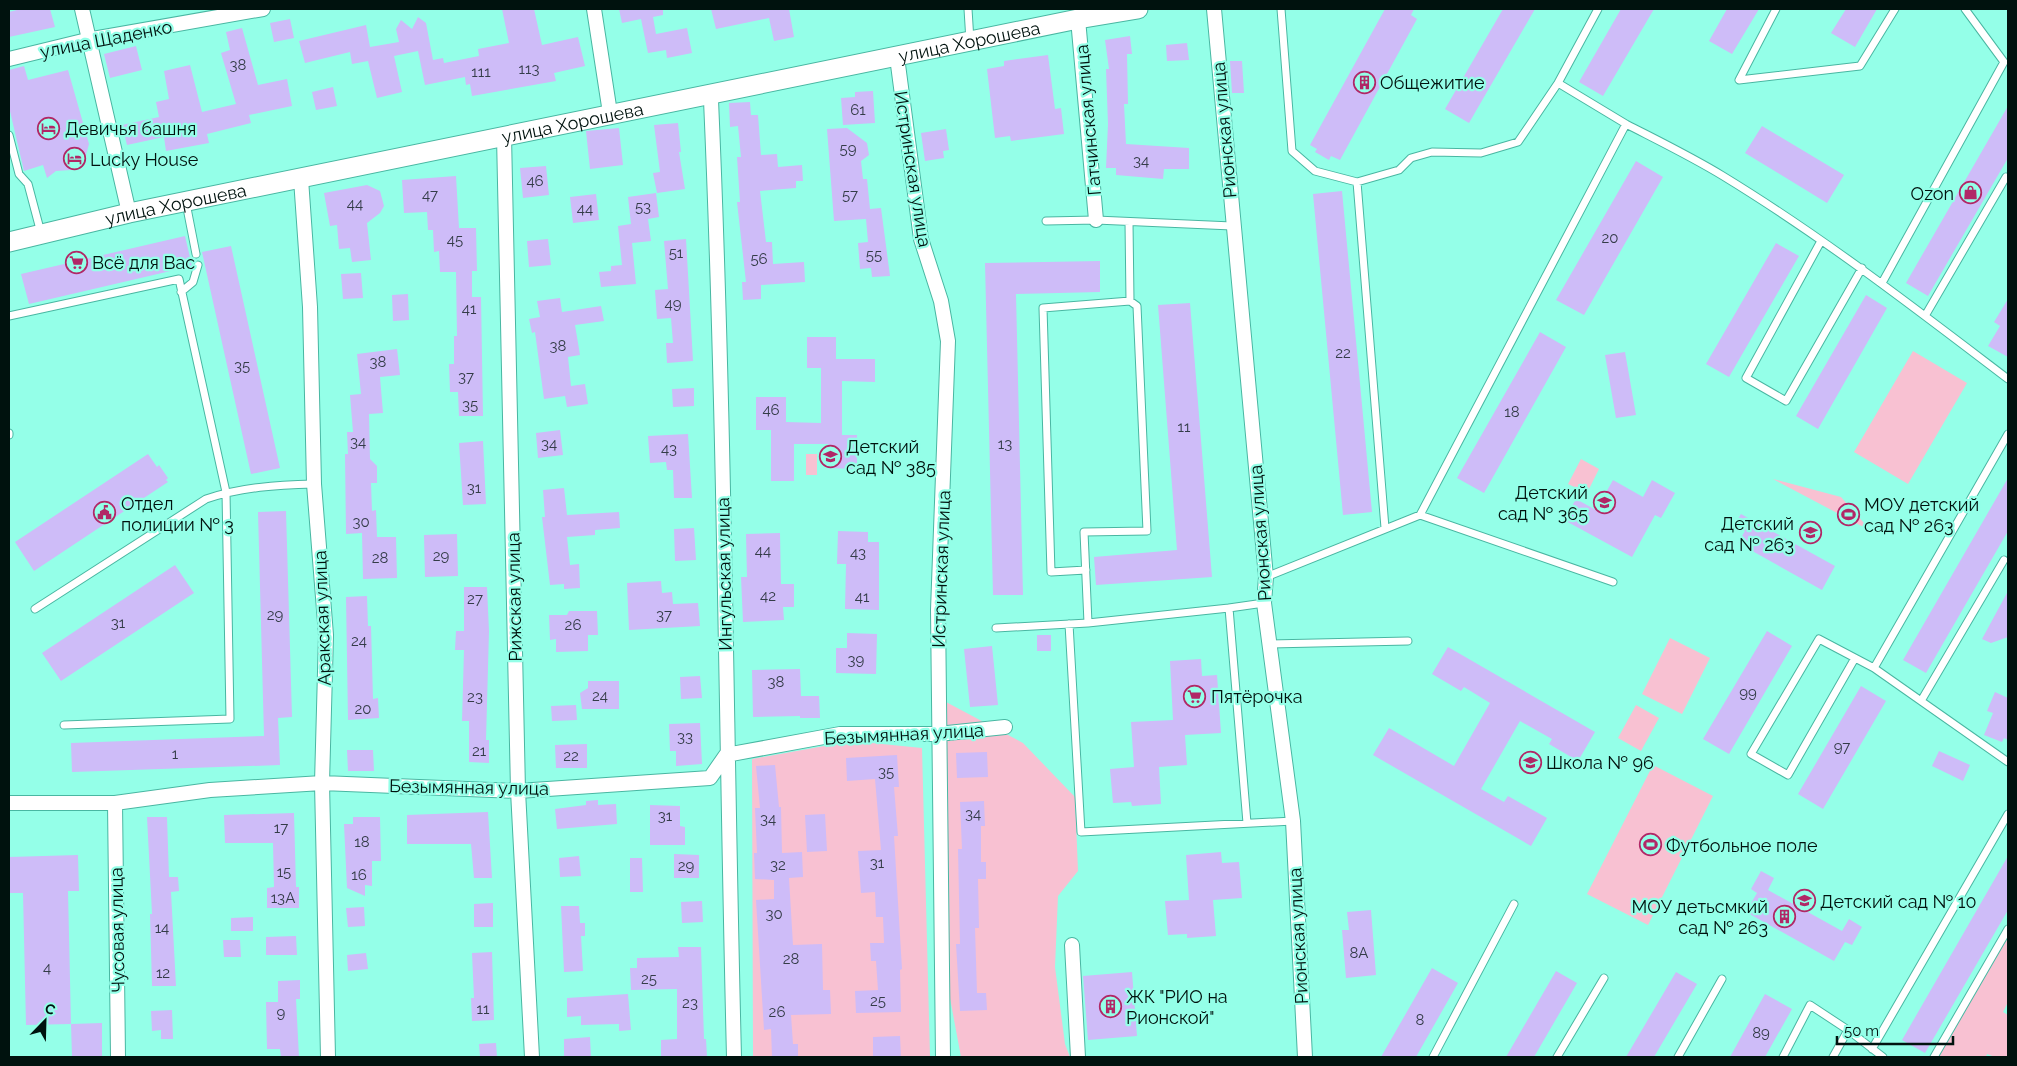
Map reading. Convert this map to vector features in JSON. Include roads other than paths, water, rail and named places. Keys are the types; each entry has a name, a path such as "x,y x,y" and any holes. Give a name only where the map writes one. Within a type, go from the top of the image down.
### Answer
{"main road":[{"name":"улица Хорошева","path":"9,242 129,213 301,179 610,113 897,57 1078,19 1138,9"}],"street":[{"path":"82,9 87,40 129,213"},
{"name":"улица Щаденко","path":"9,59 87,40 262,9"},
{"path":"594,9 610,113"},
{"name":"Рионская улица","path":"1214,9 1232,226 1266,577 1264,603 1292,821 1305,1057"},
{"name":"Гатчинская улица","path":"1078,19 1096,220"},
{"name":"Истринская улица","path":"897,57 920,239 941,301 948,341 938,610 943,1057"},
{"name":"Ингульская улица","path":"716,93 711,100 720,302 726,755 734,1057"},
{"name":"Рижская улица","path":"504,136 518,791 532,1057"},
{"name":"Аракская улица","path":"301,179 310,307 314,484 326,635 322,784 328,1057"},
{"name":"Безымянная улица","path":"9,804 116,804 210,790 322,784 518,791 710,778 726,755 840,734 938,734 1005,727"},
{"name":"Чусовая улица","path":"116,804 118,1057"},
{"path":"1072,945 1078,1057"}],"lane":[{"path":"968,9 970,41"},
{"path":"1281,9 1292,151 1315,171 1357,182 1398,170 1411,158 1432,152 1481,153 1518,142 1558,83 1598,9"},
{"path":"1776,9 1739,80 1860,66 1896,9"},
{"path":"1965,9 2004,62"},
{"path":"1882,283 2008,54"},
{"path":"1558,83 1626,124 1723,176 1822,241 1862,268 2008,379"},
{"path":"1420,515 1626,124"},
{"path":"9,135 19,174 28,184 41,234"},
{"path":"1925,316 2006,177"},
{"path":"1357,182 1385,528"},
{"path":"186,202 196,254"},
{"path":"1046,221 1096,220 1232,226"},
{"path":"1129,222 1130,301"},
{"path":"1822,241 1746,378 1786,401 1862,268"},
{"path":"182,292 193,282 198,265"},
{"path":"9,316 179,279 226,492 230,719 64,725"},
{"path":"1086,570 1051,572 1043,308 1130,301 1137,306 1147,531 1084,532 1086,570 1088,623"},
{"path":"1874,668 2008,434"},
{"path":"35,609 206,499 226,492 262,486 314,484"},
{"path":"1266,577 1420,515 1613,582"},
{"path":"1921,701 2004,560"},
{"path":"996,628 1088,623 1264,603"},
{"path":"1229,608 1247,823"},
{"path":"1069,624 1081,832 1292,821"},
{"path":"1855,658 1788,775 1751,754 1818,639 1855,658 1874,668 2008,762"},
{"path":"1270,644 1408,641"},
{"path":"1872,1049 2008,814"},
{"path":"1433,1057 1514,904"},
{"path":"1934,1057 2008,929"},
{"path":"1557,1057 1604,978"},
{"path":"1678,1057 1722,979"},
{"path":"1783,1057 1810,1005 1848,1030 1883,1057"},
{"path":"1833,1057 1848,1030"}],"place":[{"name":"Общежитие","path":"1364,82"},
{"name":"Девичья башня","path":"49,128"},
{"name":"Lucky House","path":"74,159"},
{"name":"Ozon","path":"1970,193"},
{"name":"Всё для Вас","path":"76,262"},
{"name":"Детский сад № 385","path":"830,456"},
{"name":"Детский сад № 365","path":"1604,502"},
{"name":"Отдел полиции № 3","path":"105,513"},
{"name":"МОУ детский сад № 263","path":"1848,514"},
{"name":"Детский сад № 263","path":"1810,533"},
{"name":"Пятёрочка","path":"1195,696"},
{"name":"Школа № 96","path":"1530,762"},
{"name":"Футбольное поле","path":"1650,845"},
{"name":"Детский сад № 10","path":"1804,901"},
{"name":"МОУ детьсмкий сад № 263","path":"1784,916"},
{"name":"ЖК \"РИО на Рионской\"","path":"1110,1006"}]}
